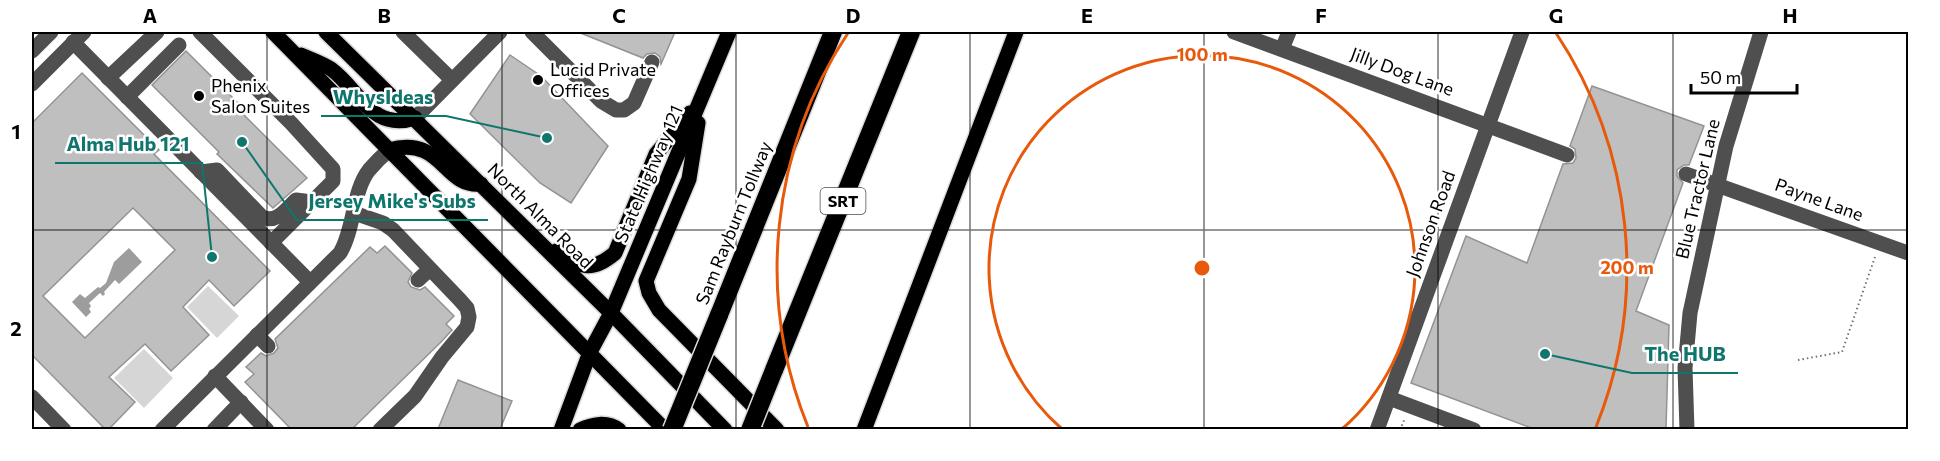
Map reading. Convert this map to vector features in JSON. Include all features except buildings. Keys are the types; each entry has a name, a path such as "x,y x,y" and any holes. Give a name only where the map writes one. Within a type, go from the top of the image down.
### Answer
{"highway":[{"name":"Sam Rayburn Tollway","path":"672,429 833,32"},
{"name":"SRT","path":"750,429 911,32"}],"main road":[{"path":"273,32 665,429"},
{"name":"North Alma Road","path":"326,32 611,313 725,429"},
{"name":"State Highway 121","path":"561,429 590,352 611,313 729,32"},
{"path":"865,428 1016,32"},
{"path":"290,49 331,70 375,114 393,123 415,118"},
{"path":"536,239 578,264 590,266 603,263 615,253 656,154 702,99"},
{"path":"702,99 689,179 646,281 649,293 659,310 777,429"},
{"path":"389,150 401,146 422,148 460,180 470,185 481,184"},
{"path":"580,429 592,423 614,426 619,429"}],"street":[{"path":"32,51 51,32"},
{"path":"108,78 157,32"},
{"path":"200,32 292,124 333,169 333,181 271,243"},
{"path":"403,32 452,80"},
{"path":"415,118 500,32"},
{"path":"532,32 601,101 616,110 624,110 634,103 652,62"},
{"name":"Jilly Dog Lane","path":"1234,32 1567,155"},
{"path":"1282,49 1289,32"},
{"name":"Johnson Road","path":"1377,429 1522,32"},
{"name":"Blue Tractor Lane","path":"1687,429 1685,368 1687,338 1717,184 1738,100 1761,32"},
{"path":"32,84 79,37 108,78 310,282"},
{"path":"127,97 178,45"},
{"path":"162,429 215,376 263,341 310,282 340,253 346,243 359,190 368,171 389,150"},
{"path":"201,172 217,170 262,217 269,220 276,219 296,200 312,202"},
{"name":"Payne Lane","path":"1686,174 1908,253"},
{"path":"354,213 393,230 467,308 469,317 467,327 442,357 415,396 380,429"},
{"path":"418,280 430,268"},
{"path":"215,376 267,429"},
{"path":"32,397 63,429"},
{"path":"1389,398 1473,429"},
{"path":"215,429 241,402"}],"path":[{"path":"1798,360 1842,352 1880,243"}],"shaded area":[{"path":"129,248 142,262 119,284 115,280 103,296 100,293 89,303 91,312 86,317 72,302 80,294 85,298 106,283 114,262"},
{"path":"208,286 239,316 217,338 187,307"},
{"path":"144,349 173,378 144,408 114,378"}],"place":[{"name":"Lucid Private Offices","path":"538,80"},
{"name":"Phenix Salon Suites","path":"199,96"},
{"name":"WhysIdeas","path":"547,138"},
{"name":"Jersey Mike's Subs","path":"242,142"},
{"name":"Alma Hub 121","path":"212,257"},
{"name":"The HUB","path":"1545,354"}]}
